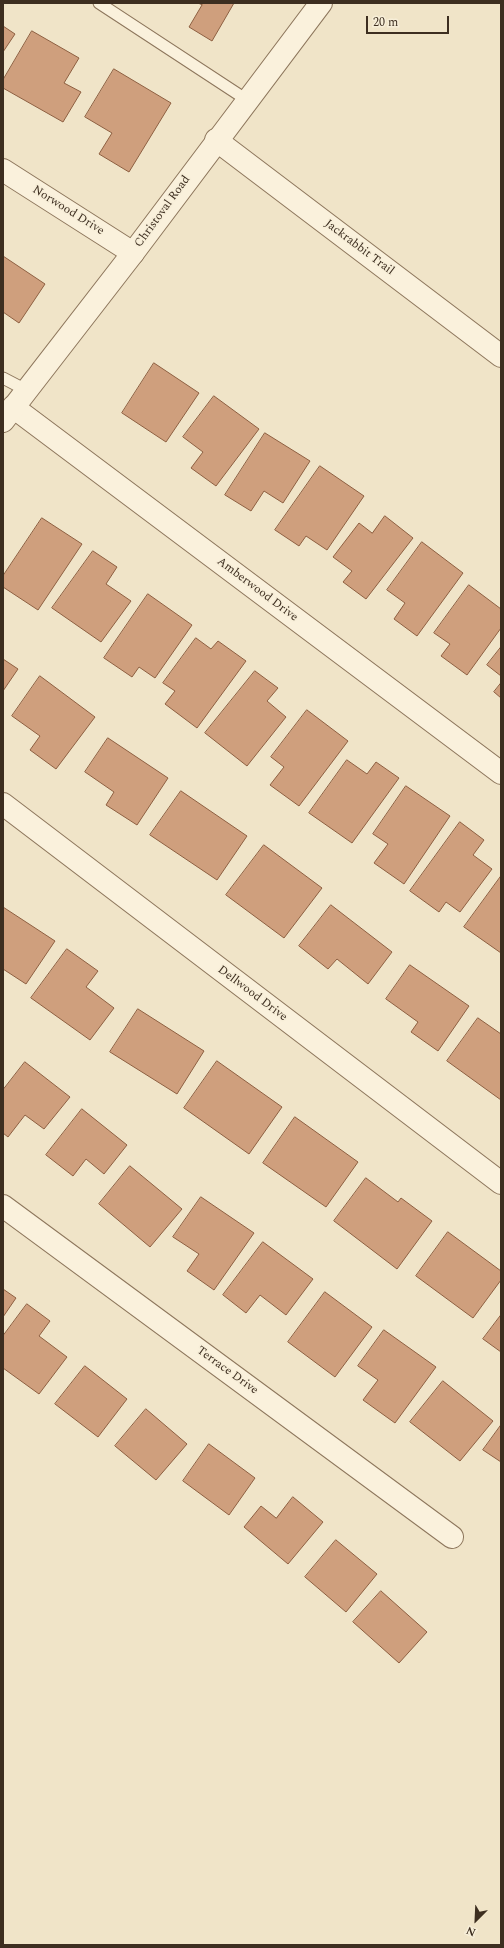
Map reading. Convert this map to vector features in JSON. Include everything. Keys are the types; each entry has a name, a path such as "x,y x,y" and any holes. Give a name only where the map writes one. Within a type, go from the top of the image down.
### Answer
{"street":[{"name":"Christoval Road","path":"8,414 133,252 216,140 321,3"},
{"name":"Jackrabbit Trail","path":"216,140 501,356"},
{"name":"Norwood Drive","path":"3,170 133,252"},
{"name":"Amberwood Drive","path":"8,414 501,773"},
{"name":"Dellwood Drive","path":"3,804 501,1183"},
{"name":"Terrace Drive","path":"3,1206 452,1537"}],"lane":[{"path":"99,3 247,100"},
{"path":"3,378 26,390"}],"building":[{"path":"198,3 234,3 212,41 189,27 202,5"},
{"path":"3,26 15,34 3,52"},
{"path":"32,31 79,58 64,83 81,92 63,122 3,88 3,80"},
{"path":"114,69 171,103 129,172 99,154 112,133 85,117"},
{"path":"3,256 45,284 19,323 3,312"},
{"path":"154,363 199,393 166,442 122,413"},
{"path":"214,396 259,429 216,486 191,468 203,452 183,437"},
{"path":"265,433 310,461 283,503 264,491 251,511 225,495"},
{"path":"320,466 364,496 327,550 306,536 299,546 275,530"},
{"path":"385,516 413,538 366,599 343,582 352,571 333,557 359,523 372,533"},
{"path":"42,518 82,544 38,610 3,587 3,576"},
{"path":"422,542 463,573 417,636 394,619 405,603 387,590"},
{"path":"93,551 117,567 106,584 131,601 101,642 52,608"},
{"path":"469,585 501,609 501,628 467,675 441,656 450,644 434,633"},
{"path":"148,594 192,625 155,678 139,667 132,677 104,658"},
{"path":"196,638 211,649 218,641 246,661 197,728 165,704 175,691 163,683"},
{"path":"501,647 501,676 487,665"},
{"path":"3,659 18,669 3,691"},
{"path":"255,671 278,688 267,701 286,717 247,766 205,733"},
{"path":"40,676 95,717 56,769 30,750 40,736 12,716"},
{"path":"501,683 501,698 494,692"},
{"path":"307,710 348,741 299,806 270,785 284,767 271,757"},
{"path":"108,738 168,778 137,825 106,805 114,792 85,772"},
{"path":"347,760 367,774 376,762 399,778 352,843 309,813"},
{"path":"406,786 450,816 404,884 374,863 388,844 373,834"},
{"path":"181,791 247,836 217,880 150,835"},
{"path":"460,822 484,840 473,855 492,869 460,912 446,902 439,912 410,891"},
{"path":"264,845 322,888 284,938 226,895"},
{"path":"501,876 501,953 464,927"},
{"path":"331,905 392,952 368,984 337,959 328,969 299,946"},
{"path":"3,907 55,941 26,984 3,969"},
{"path":"67,949 98,971 86,987 114,1008 90,1040 31,998"},
{"path":"410,965 469,1006 438,1051 411,1032 418,1022 386,999"},
{"path":"138,1009 204,1051 177,1094 110,1052"},
{"path":"478,1018 501,1034 501,1100 447,1061"},
{"path":"217,1061 282,1107 249,1154 184,1108"},
{"path":"25,1062 70,1097 44,1129 25,1115 8,1137 3,1133 3,1090"},
{"path":"82,1109 127,1145 104,1174 86,1159 73,1176 46,1155"},
{"path":"295,1117 358,1162 326,1207 263,1163"},
{"path":"130,1166 182,1209 150,1247 99,1204"},
{"path":"366,1178 398,1202 401,1198 432,1221 397,1269 334,1221"},
{"path":"201,1197 254,1233 214,1290 187,1271 199,1254 173,1237"},
{"path":"448,1232 501,1271 501,1280 473,1318 416,1276"},
{"path":"263,1242 313,1279 286,1315 260,1295 246,1313 223,1295"},
{"path":"3,1289 16,1298 3,1317"},
{"path":"325,1292 372,1327 335,1377 288,1342"},
{"path":"27,1304 50,1321 39,1336 67,1357 39,1394 3,1368 3,1336"},
{"path":"501,1315 501,1352 483,1339"},
{"path":"384,1330 436,1367 395,1423 363,1400 378,1380 358,1366"},
{"path":"85,1366 127,1399 98,1437 55,1404"},
{"path":"443,1381 493,1421 460,1461 410,1422"},
{"path":"146,1409 187,1444 156,1480 115,1446"},
{"path":"501,1425 501,1462 483,1450"},
{"path":"209,1444 255,1478 229,1515 183,1481"},
{"path":"293,1497 323,1522 288,1564 244,1527 261,1506 276,1518"},
{"path":"336,1540 377,1574 346,1612 305,1577"},
{"path":"381,1591 427,1632 399,1663 353,1622"}]}
